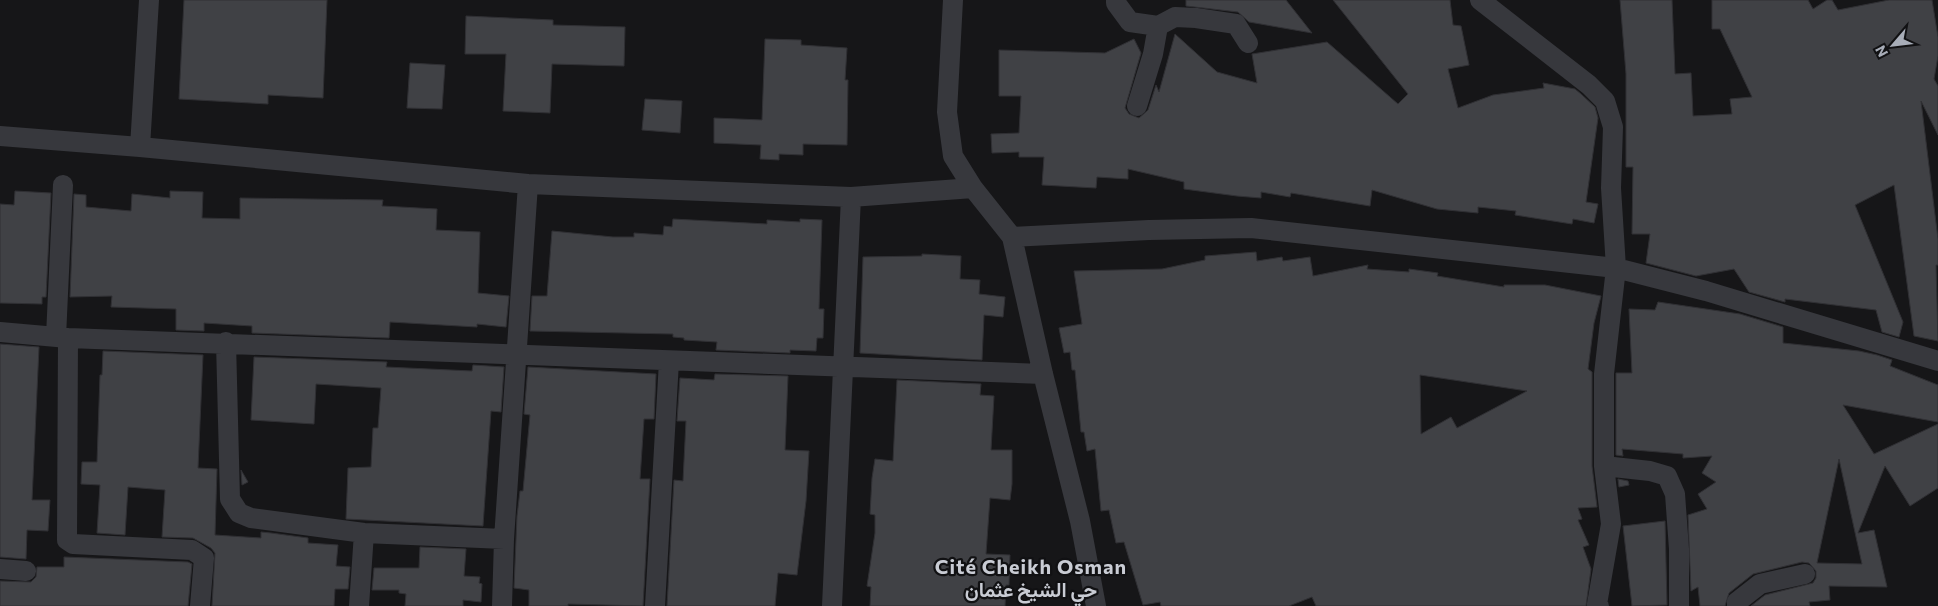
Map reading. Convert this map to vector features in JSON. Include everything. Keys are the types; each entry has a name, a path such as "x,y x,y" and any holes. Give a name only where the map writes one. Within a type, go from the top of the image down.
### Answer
{"street":[{"path":"140,147 149,0"},
{"path":"953,0 947,112 953,156 973,188 1012,237 1043,374 1080,520 1096,606"},
{"path":"1116,0 1116,3 1130,22 1158,26 1175,17 1236,24 1248,43"},
{"path":"1480,0 1590,85 1606,101 1613,127 1611,188 1616,268 1604,374 1604,466 1611,524 1598,605"},
{"path":"1137,106 1153,54 1158,26"},
{"path":"0,136 140,147 528,184 851,197 973,188"},
{"path":"502,606 504,539 528,184"},
{"path":"64,185 62,337 67,540 72,544 192,550 199,553 204,558 200,606"},
{"path":"832,606 851,197"},
{"path":"1012,237 1149,230 1251,228 1616,268 1706,290 1938,361"},
{"path":"0,332 62,337 517,353 842,368 1043,374"},
{"path":"226,342 230,499 239,513 251,518 364,533 504,539"},
{"path":"655,606 669,360"},
{"path":"1604,466 1667,476 1675,494 1679,548 1679,606"},
{"path":"359,606 364,533"},
{"path":"0,569 26,571"},
{"path":"1737,606 1737,602 1760,584 1805,574"}],"building":[{"path":"184,0 327,0 323,98 268,95 268,104 179,99"},
{"path":"1186,0 1286,0 1312,33 1249,22 1238,12 1186,6"},
{"path":"1333,0 1450,0 1453,25 1461,26 1469,65 1448,69 1458,108 1493,95 1544,88 1543,83 1575,89 1581,94 1595,107 1598,118 1586,202 1598,204 1594,223 1573,219 1572,224 1515,215 1516,211 1478,207 1478,213 1437,209 1372,190 1370,206 1291,193 1290,197 1261,192 1261,198 1237,196 1184,189 1184,182 1128,169 1128,179 1097,177 1096,188 1042,185 1044,157 1019,157 1019,152 992,153 991,134 1019,133 1021,96 999,96 999,50 1105,53 1134,39 1141,53 1125,108 1129,114 1139,118 1148,110 1156,85 1159,92 1175,34 1217,72 1257,83 1252,54 1327,42 1398,104 1408,94"},
{"path":"1620,0 1672,0 1675,74 1691,73 1693,116 1732,114 1730,99 1752,97 1720,29 1712,29 1712,0 1808,0 1813,9 1827,0 1832,0 1838,10 1889,0 1932,0 1938,37 1938,56 1934,79 1938,86 1938,135 1921,101 1938,239 1938,265 1936,265 1938,341 1914,336 1894,185 1855,205 1903,322 1899,337 1882,332 1876,310 1785,299 1785,302 1749,292 1734,269 1696,276 1646,263 1650,234 1632,234 1633,167 1626,167 1626,74"},
{"path":"466,16 553,20 553,25 625,27 624,66 552,64 550,113 503,111 506,54 465,54"},
{"path":"765,39 801,40 801,45 847,48 845,80 848,80 847,145 803,144 803,155 779,154 779,160 760,159 761,145 714,143 714,118 762,120"},
{"path":"410,63 445,65 442,109 407,108"},
{"path":"645,99 682,101 680,133 642,130"},
{"path":"15,191 51,193 46,297 42,297 42,304 0,303 0,204 14,205"},
{"path":"170,191 203,192 202,218 240,219 240,198 383,200 382,206 437,209 436,230 480,232 478,293 509,296 506,327 477,324 477,327 390,322 389,338 252,333 252,326 204,323 204,331 176,330 176,309 111,307 112,296 70,297 74,194 86,195 86,207 131,211 132,194 170,198"},
{"path":"673,219 767,224 767,220 800,222 800,219 822,220 819,309 824,309 823,338 817,338 816,351 790,350 790,353 716,350 717,342 684,340 684,338 673,337 673,334 530,331 532,296 547,296 552,231 613,237 634,237 634,233 663,235 664,226 672,227"},
{"path":"1256,252 1257,261 1282,257 1283,261 1310,257 1313,276 1368,265 1367,269 1409,272 1409,269 1438,273 1437,276 1504,287 1504,285 1545,285 1601,296 1594,323 1588,369 1592,372 1592,466 1597,507 1578,508 1582,519 1578,520 1589,545 1583,547 1591,569 1586,606 1316,606 1312,597 1289,606 1161,606 1160,602 1143,605 1124,542 1116,543 1109,510 1101,511 1095,449 1087,451 1084,432 1081,432 1075,370 1072,370 1070,352 1064,353 1059,328 1082,324 1074,271 1162,269 1205,260 1205,256","holes":["1420,375 1527,391 1457,428 1451,417 1421,434"]},
{"path":"922,254 961,256 960,279 980,280 979,294 1005,297 1003,317 984,315 982,360 860,353 863,257 922,256"},
{"path":"1658,302 1740,314 1783,327 1783,343 1859,351 1877,355 1892,360 1890,366 1938,385 1938,422 1843,405 1874,454 1938,424 1938,488 1910,506 1885,466 1858,533 1874,530 1887,587 1829,586 1830,600 1809,602 1810,606 1751,606 1765,595 1813,583 1816,578 1816,571 1809,563 1802,562 1753,574 1729,593 1725,606 1700,606 1698,587 1691,591 1688,515 1707,509 1698,494 1716,482 1702,473 1712,456 1683,458 1683,454 1622,449 1623,456 1616,455 1616,373 1632,373 1629,309 1655,310","holes":["1839,459 1862,564 1817,563"]},
{"path":"0,344 39,347 32,500 50,500 48,531 27,530 26,559 0,557"},
{"path":"103,351 203,355 198,468 217,469 215,535 261,538 261,532 308,538 308,543 338,545 336,566 350,567 348,589 335,589 334,606 212,606 215,553 211,548 193,538 162,537 165,490 128,487 125,535 97,533 100,485 81,484 82,462 97,462 100,375 102,375"},
{"path":"254,357 387,362 386,367 472,371 473,365 504,367 501,412 491,411 483,526 346,519 348,468 371,467 373,428 378,428 381,388 316,384 314,424 251,420"},
{"path":"528,367 656,374 654,419 644,419 640,479 650,479 643,606 568,604 568,606 529,606 529,590 514,588 517,516 520,491 523,491 530,415 524,414"},
{"path":"715,374 788,376 785,450 809,451 806,501 797,575 778,573 775,606 667,606 674,480 683,481 686,421 677,421 680,378 714,380"},
{"path":"897,380 981,384 980,395 994,396 991,450 1012,450 1012,484 1010,500 990,498 986,554 1010,555 1009,585 1006,585 1005,606 870,606 871,587 867,586 875,533 875,515 870,514 872,478 875,459 893,461"},
{"path":"241,470 248,482 242,485"},
{"path":"1618,479 1628,481 1629,485 1619,487"},
{"path":"1665,521 1667,605 1632,606 1623,526"},
{"path":"420,547 466,549 464,576 480,577 479,583 482,584 481,602 463,600 463,606 405,606 406,594 399,593 399,590 372,590 374,568 419,568"},
{"path":"64,557 188,562 192,564 188,606 0,606 0,581 31,582 36,577 37,567 64,567"}],"district":[{"name":"Cité Cheikh Osman حي الشيخ عثمان","path":"1031,578"}]}
